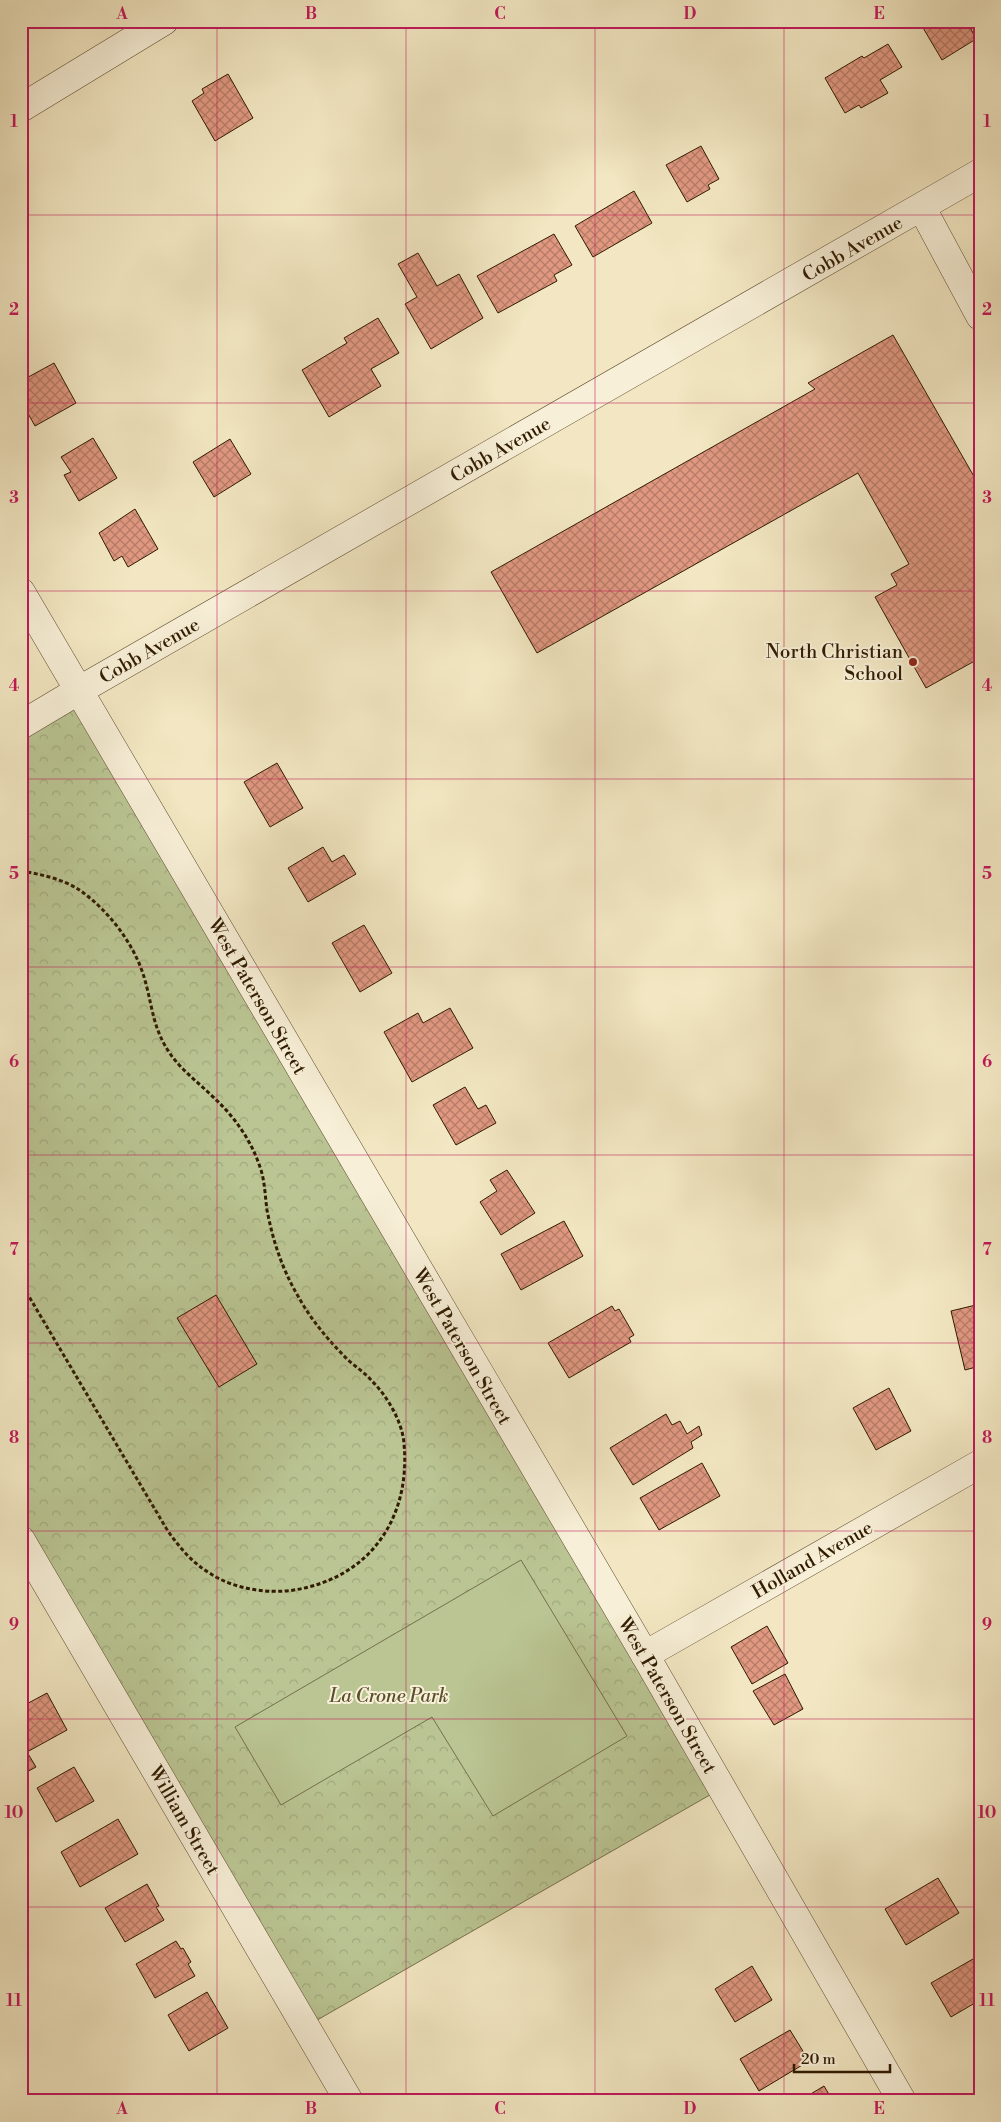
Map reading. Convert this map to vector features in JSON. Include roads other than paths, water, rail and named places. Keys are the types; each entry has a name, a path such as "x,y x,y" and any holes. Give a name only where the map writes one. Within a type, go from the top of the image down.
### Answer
{"street":[{"path":"21,108 164,21"},
{"name":"Cobb Avenue","path":"21,725 78,690 922,208 980,173"},
{"path":"922,208 980,316"},
{"name":"West Paterson Street","path":"21,592 645,1655 902,2101"},
{"name":"Holland Avenue","path":"645,1655 980,1464"},
{"name":"William Street","path":"21,1540 348,2101"}],"place":[{"name":"North Christian School","path":"913,662"}],"park label":[{"name":"La Crone Park","path":"389,1695"}]}
